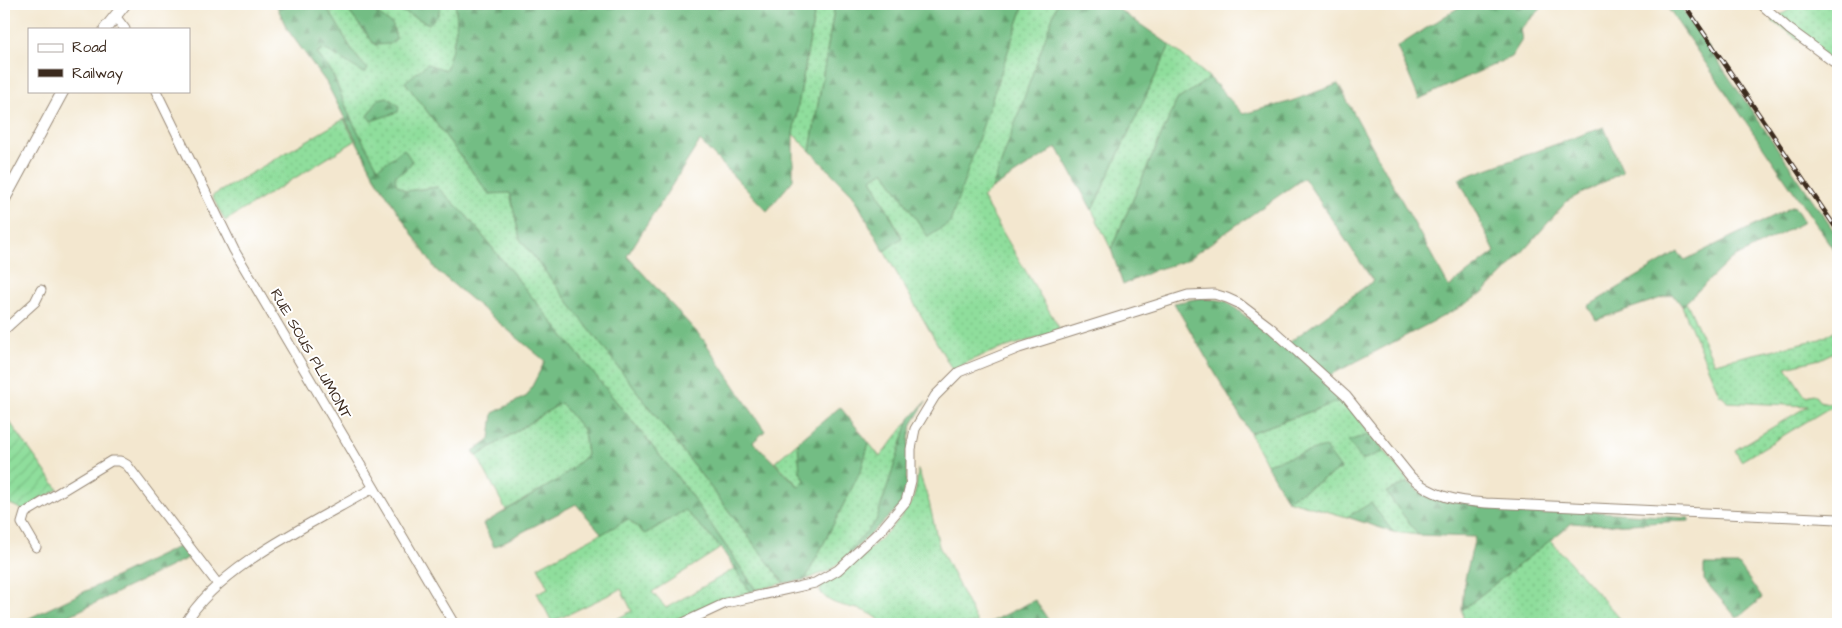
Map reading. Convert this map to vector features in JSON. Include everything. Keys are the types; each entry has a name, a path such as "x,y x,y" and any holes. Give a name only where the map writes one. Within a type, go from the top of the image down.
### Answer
{"main road":[{"path":"106,28 125,4"},
{"path":"4,200 62,92"}],"street":[{"path":"1760,4 1838,65"},
{"path":"115,16 124,28"},
{"name":"RUE SOUS PLUMONT","path":"156,92 234,250 454,624"},
{"path":"4,330 35,302 41,290"},
{"path":"681,624 726,603 815,583 838,570 883,528 906,501 911,481 910,449 915,429 935,396 959,372 1019,348 1188,295 1214,294 1227,298 1260,320 1346,396 1411,477 1420,485 1438,495 1457,500 1486,503 1838,519"},
{"path":"36,547 22,523 25,513 111,461 120,461 127,465 217,584"},
{"path":"185,624 191,613 217,584 268,550 374,488"}],"green space":[{"path":"276,4 323,4 355,54 368,69 365,73 323,49 317,53 332,73 351,119 378,168 404,149 412,161 408,168 395,176 396,184 406,191 437,187 465,214 686,488 756,590 750,592 721,548 685,510 645,534 628,519 602,534 576,504 494,547 483,524 558,480 587,455 584,431 561,403 477,456 473,451 490,439 493,413 527,396 545,361 436,270 375,177 326,82 287,29"},
{"path":"323,4 343,4 375,45 396,39 393,25 364,4 387,4 429,24 441,4 455,4 456,29 446,70 405,82 489,194 510,192 520,239 784,583 756,590 686,488 465,214 437,187 406,191 396,184 395,176 408,168 404,150 378,169 351,119 332,73 317,53 323,49 368,69 355,54"},
{"path":"343,4 364,4 393,25 396,39 390,44 375,45"},
{"path":"387,4 441,4 438,15 429,24"},
{"path":"455,4 816,4 793,134 793,180 767,211 700,141 627,256 703,339 765,431 753,442 799,487 805,480 800,472 798,442 840,407 869,443 861,470 805,580 784,583 520,239 510,193 489,194 405,82 427,64 446,70 456,29"},
{"path":"816,4 835,4 810,151 793,134"},
{"path":"835,4 1024,4 950,223 928,237 884,171 871,179 902,238 884,251 853,195 810,151"},
{"path":"1024,4 1058,4 992,189 982,197 1061,331 990,352 953,371 884,251 902,237 871,179 884,171 928,236 949,223"},
{"path":"1057,4 1111,4 1170,45 1092,210 1057,147 992,189"},
{"path":"1464,4 1539,4 1541,9 1520,29 1522,40 1511,57 1419,99 1397,47"},
{"path":"1665,4 1679,4 1838,237 1838,256"},
{"path":"1798,4 1838,4 1838,67 1772,21"},
{"path":"1170,45 1210,78 1177,100 1111,249 1092,210"},
{"path":"1210,78 1243,114 1289,102 1338,84 1449,287 1495,252 1459,179 1604,127 1623,172 1567,201 1505,272 1483,293 1457,309 1323,379 1343,400 1250,433 1174,303 1201,298 1226,301 1284,346 1373,281 1304,178 1185,261 1155,270 1123,285 1111,249 1177,100"},
{"path":"387,97 399,106 398,112 371,121 368,116 378,99"},
{"path":"344,119 355,141 225,221 212,196"},
{"path":"1794,206 1804,222 1730,260 1682,306 1673,294 1596,320 1588,306 1678,252 1685,260"},
{"path":"1687,303 1714,363 1820,339 1838,330 1838,350 1820,359 1786,367 1805,396 1814,394 1819,401 1838,405 1838,410 1829,408 1741,461 1735,450 1808,406 1727,402 1722,395 1720,396 1682,306"},
{"path":"1343,400 1371,434 1361,460 1385,451 1409,482 1386,492 1418,535 1393,532 1371,504 1347,517 1287,500 1341,469 1325,448 1266,464 1250,433"},
{"path":"926,401 912,424 909,439 905,497 899,507 851,553 849,551 876,521 909,420"},
{"path":"561,403 584,431 587,455 558,480 506,510 477,456"},
{"path":"4,414 58,489 23,510 8,503 4,497"},
{"path":"909,420 876,521 849,551 851,553 830,570 805,580 861,470 869,443 880,457"},
{"path":"1371,434 1385,451 1362,460 1348,441"},
{"path":"798,442 800,472 805,480 800,487 775,462"},
{"path":"1325,447 1341,469 1287,500 1266,464"},
{"path":"918,469 929,502 939,546 978,624 883,624 867,612 833,602 820,591 822,585 859,558 899,519 914,496"},
{"path":"1409,482 1424,495 1440,501 1689,518 1689,521 1616,524 1572,523 1462,610 1464,583 1475,537 1418,535 1386,492"},
{"path":"1371,503 1393,532 1347,517"},
{"path":"685,510 721,548 652,592 666,608 736,568 750,592 728,598 671,624 607,624 632,611 621,589 552,622 537,593 548,588 538,567 628,519 645,534"},
{"path":"1550,540 1625,624 1464,624 1462,610"},
{"path":"182,545 192,556 52,624 17,624"},
{"path":"1704,565 1739,565 1762,598 1737,618 1704,580"},
{"path":"1035,600 1051,624 987,624"}],"railway":[{"path":"1684,4 1838,231"}]}
